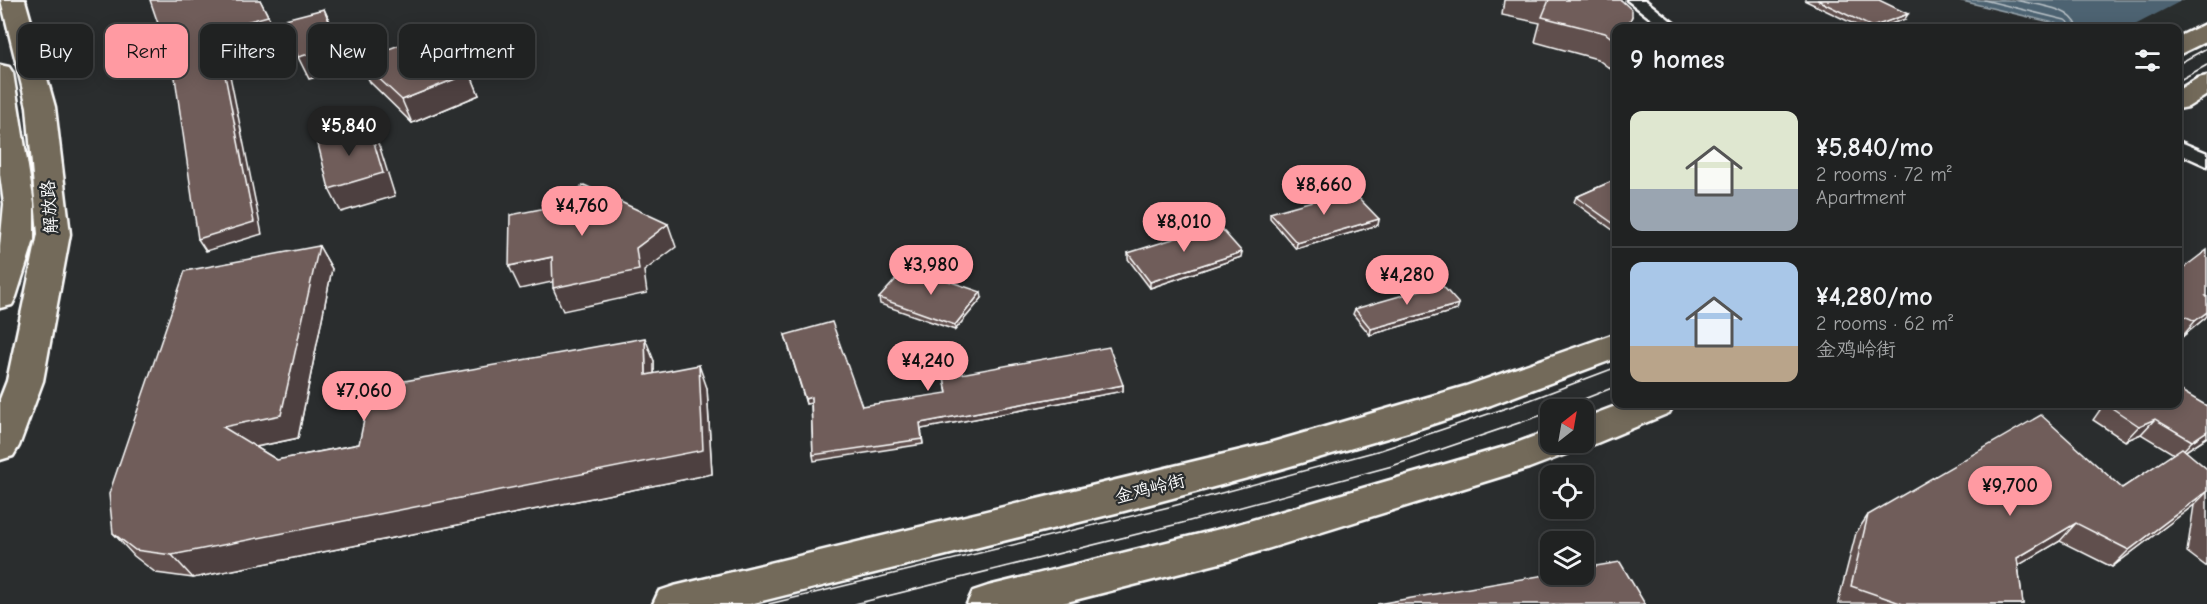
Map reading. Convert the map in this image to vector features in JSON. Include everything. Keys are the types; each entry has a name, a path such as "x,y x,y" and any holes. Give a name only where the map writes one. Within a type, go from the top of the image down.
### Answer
{"main road":[{"name":"解放路","path":"0,446 26,381 54,234 41,108 13,0"},
{"path":"2182,45 2207,31"},
{"name":"解放路","path":"0,74 18,204 9,241 0,297"},
{"path":"2182,99 2207,84"},
{"name":"金鸡岭街","path":"674,604 1245,464 1376,428 1538,377 1612,347"},
{"path":"1594,429 1646,408"},
{"path":"988,604 1228,544 1540,449"}],"street":[{"path":"1635,0 1667,24"},
{"path":"2182,148 2207,160"}],"water":[{"path":"1958,0 2207,0 2182,24 2058,24"}],"pier":[{"path":"2183,0 2207,0 2207,62 2182,58 2182,24 2137,24"}],"building":[{"path":"150,0 260,0 268,16 238,24 200,24 200,78 226,78 254,222 198,239 175,78 188,78 188,24 158,24"},
{"path":"1549,0 1621,0 1632,10 1629,24 1612,24 1612,38 1605,33 1542,17"},
{"path":"1817,0 1879,0 1908,14 1880,24 1866,24"},
{"path":"324,9 330,24 308,24 308,54 298,57 296,24 287,24 285,19"},
{"path":"399,45 399,78 457,78 402,100 378,78 387,78 387,50"},
{"path":"369,126 383,173 329,189 317,140"},
{"path":"1612,181 1612,222 1576,197"},
{"path":"584,185 668,224 636,248 639,270 553,288 552,257 509,266 510,215 551,207"},
{"path":"1351,190 1379,219 1297,243 1270,213"},
{"path":"1218,225 1242,252 1150,282 1128,253"},
{"path":"319,246 281,415 223,427 277,460 359,444 371,387 645,338 646,375 699,365 703,450 172,555 135,550 113,533 109,494 185,271"},
{"path":"2207,250 2207,312 2195,321 2182,315 2182,269"},
{"path":"907,267 981,292 955,325 879,298"},
{"path":"1441,284 1459,304 1371,329 1355,309"},
{"path":"832,322 862,406 947,393 944,377 1109,347 1123,385 920,423 922,439 813,455 811,397 805,399 785,335"},
{"path":"2182,391 2207,406 2207,431 2192,441 2155,419 2139,426 2112,408 2182,408"},
{"path":"2041,415 2122,488 2182,448 2207,469 2207,491 2129,550 2076,523 2017,558 2023,604 1903,604 1851,586 1868,515"},
{"path":"1620,562 1645,604 1377,604 1540,576 1540,585 1594,585 1594,566"}],"tram line":[{"path":"2182,62 2207,48"},
{"path":"2182,79 2207,65"},
{"path":"769,604 1173,506 1381,450 1530,400 1612,369"},
{"path":"1584,399 1612,388"},
{"path":"855,604 1182,523 1392,466 1540,416"}]}
